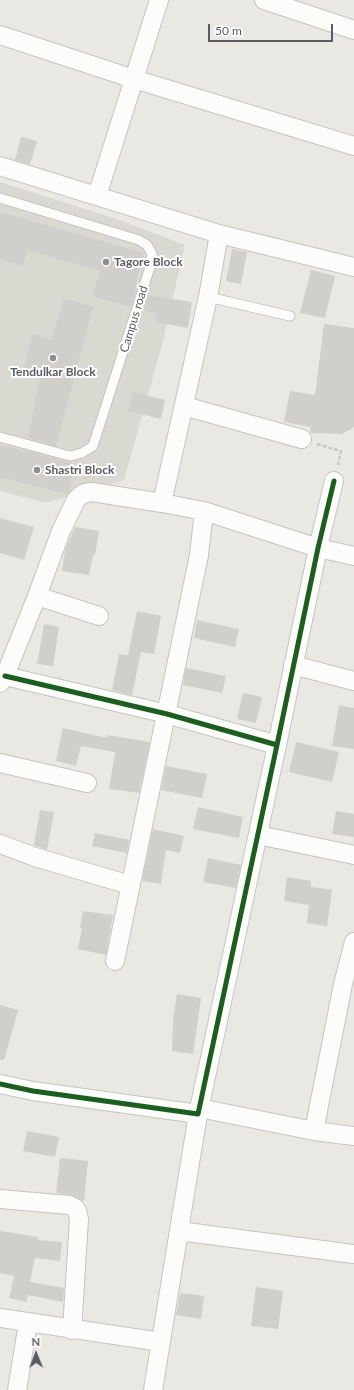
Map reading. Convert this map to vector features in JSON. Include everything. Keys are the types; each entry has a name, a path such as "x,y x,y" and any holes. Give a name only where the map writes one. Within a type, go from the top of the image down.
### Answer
{"street":[{"path":"97,196 159,0"},
{"path":"264,0 354,30"},
{"path":"0,35 134,79 354,146"},
{"path":"1,170 97,196 219,234 354,267"},
{"path":"162,503 208,297 219,234"},
{"path":"184,406 302,439"},
{"path":"153,1390 199,1111 278,745 293,665 318,548 334,481"},
{"path":"278,745 167,714 2,679 37,596 62,531 76,500 80,496 92,492 162,503 204,512 318,548 354,556"},
{"path":"115,961 199,555 204,512"},
{"path":"37,596 99,616"},
{"path":"293,665 354,681"},
{"path":"0,763 87,783"},
{"path":"258,835 354,855"},
{"path":"0,844 35,857 130,885"},
{"path":"314,1131 348,985 354,942"},
{"path":"0,1084 33,1091 199,1111 314,1131 354,1136"},
{"path":"0,1199 69,1206 75,1208 77,1211 79,1219 72,1330"},
{"path":"179,1231 354,1254"},
{"path":"0,1318 72,1330 161,1342"},
{"path":"17,1390 28,1323"}],"lane":[{"name":"Campus road","path":"0,198 139,240 147,245 152,254 150,267 93,446 82,453 70,456 0,437"},
{"path":"208,297 290,316"}],"path":[{"path":"302,439 341,451"}],"shaded area":[{"path":"0,182 120,220 185,245 163,341 124,480 46,503 0,491"}],"building":[{"path":"21,137 37,141 30,164 15,160"},
{"name":"Tagore Block","path":"0,212 144,253 131,307 93,296 100,271 27,250 23,266 0,259"},
{"path":"232,249 247,252 241,284 226,281"},
{"path":"311,270 335,276 325,318 300,313"},
{"path":"147,295 192,302 188,328 155,322 156,314 143,310"},
{"name":"Tendulkar Block","path":"64,298 93,307 56,446 28,438 40,378 22,376 32,334 52,340"},
{"path":"324,324 354,328 354,427 342,434 310,433 311,427 284,422 290,391 315,395"},
{"path":"133,392 165,400 161,419 128,411"},
{"name":"Shastri Block","path":"0,445 25,450 75,464 68,494 0,477"},
{"path":"0,518 34,527 24,560 0,553"},
{"path":"75,527 99,531 95,555 93,555 89,575 62,571 65,550"},
{"path":"137,611 161,616 154,654 141,652 132,695 112,690 119,654 128,655"},
{"path":"197,620 239,629 235,647 194,638"},
{"path":"44,624 59,627 53,666 37,664"},
{"path":"186,668 226,676 222,693 183,685"},
{"path":"243,693 262,697 256,723 237,719"},
{"path":"339,705 354,708 354,749 332,746"},
{"path":"63,728 107,738 107,735 150,742 139,793 109,789 115,752 81,746 76,766 56,761"},
{"path":"296,742 339,752 332,782 289,772"},
{"path":"166,766 207,774 202,798 161,790"},
{"path":"198,807 243,817 239,838 193,829"},
{"path":"40,810 54,812 47,850 34,845"},
{"path":"336,811 354,814 354,837 332,834"},
{"path":"153,829 184,836 180,853 166,850 161,884 142,881"},
{"path":"95,833 129,840 127,853 92,846"},
{"path":"208,858 241,865 236,888 203,882"},
{"path":"287,877 311,881 311,887 332,890 327,926 307,923 309,905 284,901"},
{"path":"83,911 113,915 106,955 78,949 82,928 80,928"},
{"path":"177,994 201,998 193,1054 172,1051 173,1020"},
{"path":"0,1005 18,1010 4,1060 0,1060"},
{"path":"27,1131 59,1137 55,1157 23,1151"},
{"path":"60,1158 88,1161 84,1201 70,1195 56,1193"},
{"path":"0,1231 38,1237 38,1240 62,1242 60,1261 35,1258 30,1282 64,1288 63,1302 28,1295 26,1302 9,1298 14,1276 0,1273"},
{"path":"256,1287 283,1291 278,1329 251,1326"},
{"path":"180,1293 204,1296 201,1319 176,1315"}],"cycle path":[{"path":"5,676 167,714 277,745 318,548 334,481"},
{"path":"0,1084 33,1091 198,1114 277,745"}],"place":[{"name":"Tagore Block","path":"106,262"},
{"name":"Tendulkar Block","path":"53,358"},
{"name":"Shastri Block","path":"37,470"}]}
